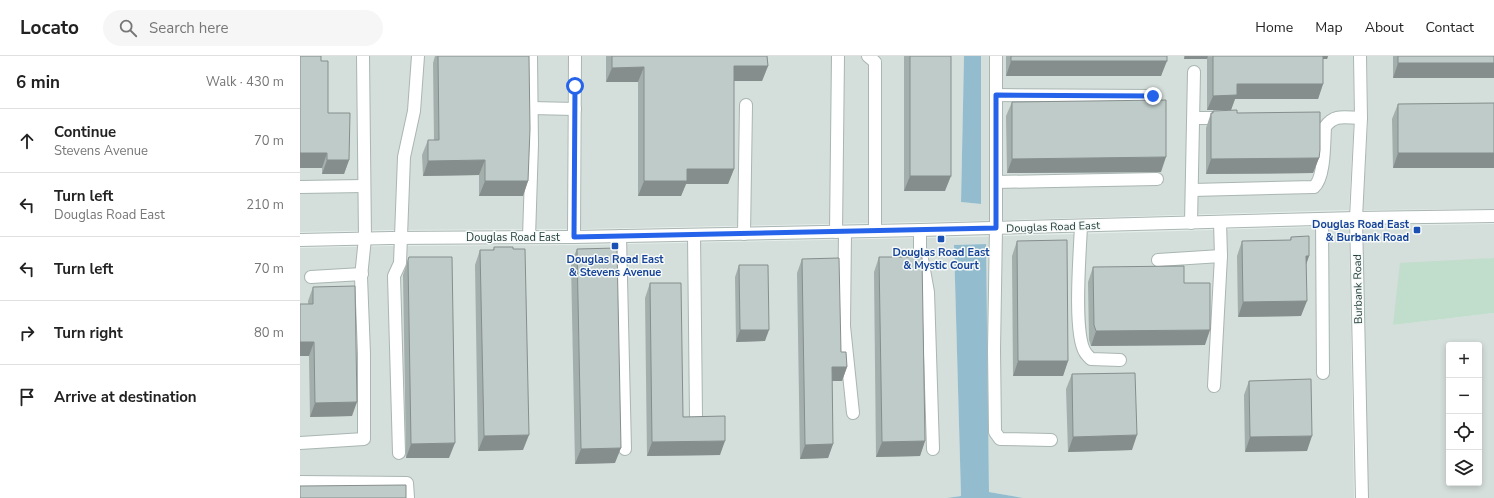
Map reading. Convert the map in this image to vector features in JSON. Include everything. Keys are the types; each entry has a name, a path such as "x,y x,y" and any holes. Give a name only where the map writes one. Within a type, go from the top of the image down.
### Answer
{"street":[{"path":"300,443 364,439 362,274 365,238 363,56"},
{"path":"399,453 394,276 400,263 404,157 414,111 418,56"},
{"path":"529,237 531,201 531,56"},
{"path":"574,237 575,56"},
{"path":"838,56 844,326 853,413"},
{"path":"868,56 875,62 875,231"},
{"path":"996,56 994,350 995,432 1000,439 1051,440"},
{"name":"Burbank Road","path":"1360,56 1361,118 1356,218 1362,498"},
{"path":"1191,223 1194,72"},
{"path":"996,95 1153,96"},
{"path":"744,234 746,105"},
{"path":"531,108 575,109"},
{"path":"1194,118 1233,118"},
{"path":"1319,118 1361,118"},
{"path":"1192,190 1314,187 1318,184 1321,174 1325,127 1328,122 1335,118"},
{"path":"996,182 1157,179"},
{"path":"300,187 364,186"},
{"name":"Douglas Road East","path":"300,240 744,234 1356,218 1494,216"},
{"path":"1322,219 1323,373"},
{"path":"1214,386 1221,256 1220,222"},
{"path":"1081,226 1078,303 1080,337 1084,352 1091,358 1120,360"},
{"path":"920,230 920,248 928,292 933,449"},
{"path":"694,234 696,416"},
{"path":"620,236 625,449"},
{"path":"1158,260 1221,256"},
{"path":"311,277 362,274"},
{"path":"300,482 407,483 408,498"}],"shaded area":[{"path":"300,56 568,56 567,229 300,232"},
{"path":"582,56 964,56 961,202 981,204 981,56 1353,56 1354,118 1349,210 971,221 581,229"},
{"path":"1367,56 1494,56 1494,209 1363,210 1368,118"},
{"path":"1494,224 1494,258 1484,259 1393,325 1494,313 1494,498 1368,498 1363,226"},
{"path":"1349,226 1354,498 1023,498 989,492 985,244 954,245 961,496 947,498 300,498 300,248 581,245 972,237"}],"green space":[{"path":"1494,258 1494,313 1393,325 1400,263"}],"water":[{"path":"964,56 981,56 981,204 961,202"},
{"path":"986,244 989,492 1023,498 947,498 961,496 954,245"}],"building":[{"path":"300,56 321,56 321,61 328,61 328,113 350,113 349,160 327,160 327,153 300,153"},
{"path":"438,56 529,56 530,129 528,181 485,181 485,160 428,161 428,140 439,140"},
{"path":"612,56 767,56 768,66 734,66 734,169 687,169 687,181 644,181 644,67 612,68"},
{"path":"910,56 951,56 951,176 910,176"},
{"path":"1011,56 1167,56 1167,61 1011,61"},
{"path":"1213,56 1323,56 1323,84 1237,84 1237,95 1213,96"},
{"path":"1398,56 1494,56 1494,63 1398,63"},
{"path":"1166,100 1166,157 1012,159 1012,102"},
{"path":"1494,103 1494,153 1398,153 1398,104"},
{"path":"1237,110 1237,113 1320,112 1319,158 1211,159 1211,113 1213,113 1213,111"},
{"path":"1309,236 1309,256 1306,256 1307,301 1243,302 1242,241 1291,240 1291,237"},
{"path":"1067,240 1068,361 1018,361 1017,241"},
{"path":"494,247 513,247 513,249 525,249 529,435 484,436 480,250 494,250"},
{"path":"617,248 621,448 581,449 577,249"},
{"path":"409,257 452,257 455,443 411,444"},
{"path":"879,257 922,257 925,441 882,442"},
{"path":"839,258 841,352 846,352 847,367 832,367 833,444 805,445 802,259"},
{"path":"739,265 768,265 769,330 740,330"},
{"path":"1184,266 1184,283 1210,283 1210,330 1096,331 1094,325 1093,267"},
{"path":"650,283 681,283 683,417 725,416 725,441 652,442"},
{"path":"355,286 357,402 315,403 314,342 300,342 300,304 313,304 313,287"},
{"path":"1135,373 1137,435 1073,437 1072,374"},
{"path":"1311,379 1312,436 1250,437 1249,381"},
{"path":"406,485 406,498 300,498 300,486"}],"place":[{"name":"Douglas Road East & Burbank Road","path":"1417,230"},
{"name":"Douglas Road East & Mystic Court","path":"941,239"},
{"name":"Douglas Road East & Stevens Avenue","path":"615,246"}],"route":[{"path":"575,86 574,237 996,228 996,95 1153,96"}]}
